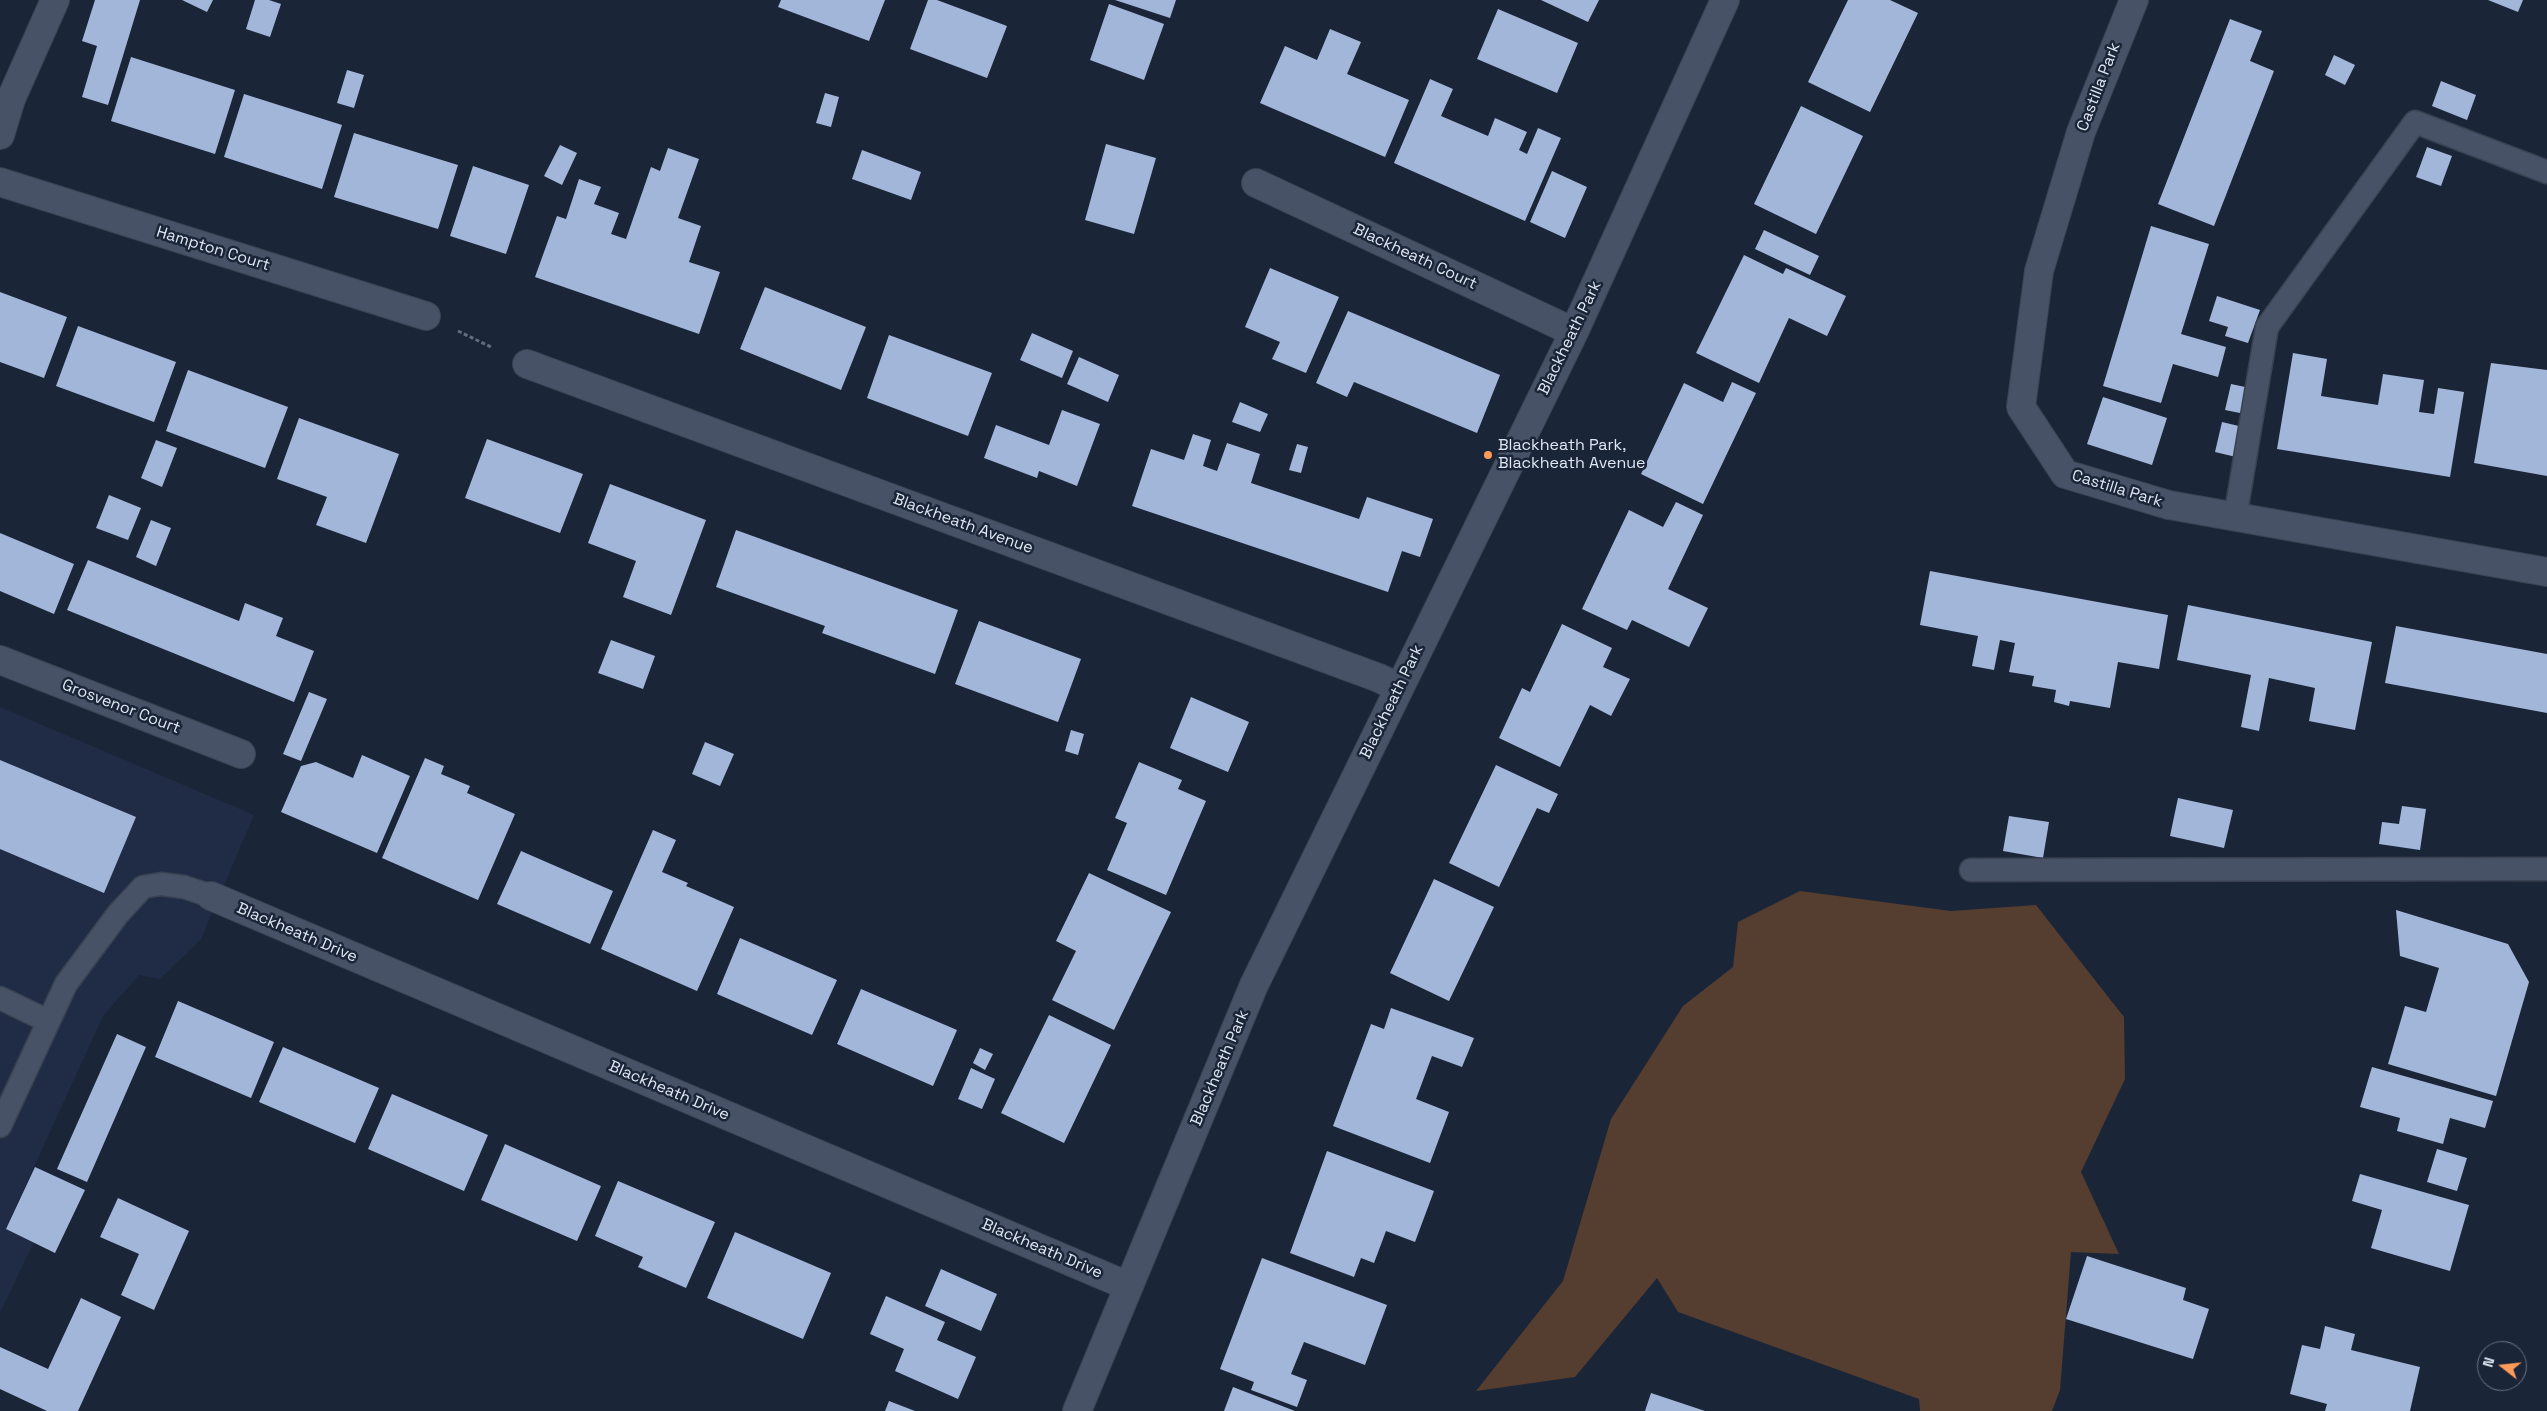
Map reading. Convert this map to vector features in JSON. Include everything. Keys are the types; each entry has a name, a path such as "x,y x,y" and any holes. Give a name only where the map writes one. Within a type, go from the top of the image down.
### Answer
{"street":[{"path":"0,135 12,99 55,0"},
{"name":"Blackheath Park","path":"1077,1411 1254,985 1574,332 1725,0"},
{"name":"Castilla Park","path":"2134,0 2081,132 2038,271 2021,407 2065,474 2169,505 2547,572"},
{"name":"Hampton Court","path":"0,182 426,316"},
{"name":"Blackheath Court","path":"1256,182 1574,332"},
{"name":"Blackheath Avenue","path":"527,364 1360,671 1399,688"},
{"name":"Grosvenor Court","path":"0,660 242,754"},
{"name":"Blackheath Drive","path":"211,896 1128,1286"}],"lane":[{"path":"2235,518 2267,327 2415,122 2547,172"},
{"path":"1971,870 2547,869"},
{"path":"0,1126 66,984 118,914 143,887 168,885 211,896"},
{"path":"0,998 48,1021"}],"path":[{"path":"426,316 527,364"}],"shaded area":[{"path":"0,707 254,815 201,939 160,979 139,975 103,1016 6,1228 34,1242 0,1313"},
{"path":"1800,891 1951,911 2036,905 2124,1017 2125,1079 2081,1172 2119,1254 2071,1252 2060,1390 2052,1411 1920,1411 1919,1399 1678,1312 1657,1278 1575,1377 1476,1391 1563,1281 1611,1119 1683,1006 1733,967 1738,922"}],"building":[{"path":"95,0 140,0 108,105 82,97 97,46 82,41"},
{"path":"182,0 213,0 207,12"},
{"path":"255,0 269,0 281,4 270,37 246,29"},
{"path":"781,0 885,0 869,41 778,7"},
{"path":"928,0 937,0 1007,26 987,78 910,49"},
{"path":"1115,0 1176,0 1170,18"},
{"path":"1541,0 1599,0 1588,22"},
{"path":"1848,0 1890,0 1918,13 1870,112 1808,82"},
{"path":"2488,0 2523,0 2518,12"},
{"path":"1109,4 1164,24 1144,80 1090,60"},
{"path":"1498,9 1578,43 1557,93 1477,59"},
{"path":"2230,19 2262,31 2250,61 2274,71 2214,226 2158,204"},
{"path":"1330,29 1361,42 1347,74 1409,100 1385,157 1260,103 1285,46 1317,60"},
{"path":"2334,55 2355,65 2345,85 2325,75"},
{"path":"131,57 235,90 215,154 111,121"},
{"path":"347,70 364,75 354,108 337,103"},
{"path":"1430,79 1453,89 1441,116 1488,136 1495,118 1527,132 1519,150 1527,154 1538,128 1561,138 1525,221 1394,163"},
{"path":"2441,81 2476,95 2467,120 2432,106"},
{"path":"825,93 839,97 831,127 816,123"},
{"path":"244,94 342,125 322,189 224,157"},
{"path":"1801,106 1863,136 1816,234 1754,204"},
{"path":"354,133 458,165 438,229 334,197"},
{"path":"1106,144 1156,158 1134,234 1085,220"},
{"path":"560,145 577,153 562,185 544,176"},
{"path":"2427,147 2452,156 2441,186 2416,177"},
{"path":"668,148 699,159 678,218 701,226 689,262 720,272 699,334 535,277 557,216 566,219 579,179 601,187 594,204 619,213 611,234 626,239 651,167 660,171"},
{"path":"862,150 921,172 911,200 852,179"},
{"path":"473,166 529,185 506,254 450,236"},
{"path":"1552,171 1587,187 1565,238 1530,222"},
{"path":"2151,226 2209,244 2181,334 2226,347 2218,377 2173,364 2161,403 2103,386"},
{"path":"1764,230 1819,256 1810,275 1755,249"},
{"path":"1744,255 1783,274 1786,268 1846,296 1827,336 1789,318 1759,383 1696,353"},
{"path":"1270,268 1339,297 1306,373 1272,359 1280,342 1245,327"},
{"path":"765,287 866,327 841,390 740,349"},
{"path":"0,292 67,317 44,378 0,362"},
{"path":"2217,296 2260,310 2248,343 2225,336 2228,327 2209,321"},
{"path":"1348,311 1500,375 1477,433 1354,382 1347,397 1316,383"},
{"path":"78,326 176,362 154,422 56,386"},
{"path":"1032,333 1073,351 1062,378 1020,360"},
{"path":"889,335 992,373 968,436 867,398"},
{"path":"2293,353 2327,359 2321,396 2378,405 2383,374 2424,380 2419,412 2434,414 2438,388 2464,392 2450,477 2277,449"},
{"path":"1079,357 1119,375 1108,402 1067,384"},
{"path":"2491,363 2547,370 2547,476 2474,463"},
{"path":"188,370 288,407 265,468 166,431"},
{"path":"1732,382 1756,393 1703,504 1641,474 1684,383 1723,402"},
{"path":"2231,384 2250,388 2245,414 2225,410"},
{"path":"2103,397 2167,418 2152,465 2087,444"},
{"path":"1240,402 1268,414 1260,432 1232,422"},
{"path":"1062,410 1100,424 1077,486 1039,471 1037,478 984,458 996,425 1049,445"},
{"path":"299,418 399,454 366,543 316,525 327,497 277,479"},
{"path":"2222,422 2243,427 2236,457 2215,452"},
{"path":"1193,434 1211,440 1203,466 1217,471 1227,443 1260,454 1251,483 1359,519 1367,497 1433,519 1420,557 1402,551 1388,592 1132,506 1151,449 1184,460"},
{"path":"487,439 583,474 560,533 465,498"},
{"path":"156,440 177,448 162,487 141,478"},
{"path":"1297,444 1308,447 1301,473 1289,470"},
{"path":"610,484 706,520 671,615 623,597 636,561 588,543"},
{"path":"109,495 141,508 128,540 96,528"},
{"path":"1676,502 1703,515 1668,589 1708,608 1689,647 1632,620 1627,630 1582,609 1629,510 1663,527"},
{"path":"151,520 171,528 156,566 136,557"},
{"path":"736,530 958,610 935,674 822,633 825,626 716,587"},
{"path":"0,533 74,564 54,614 0,591"},
{"path":"88,560 239,621 245,603 283,618 276,636 314,651 294,702 67,610"},
{"path":"1930,571 2168,615 2159,669 2118,662 2110,708 2070,701 2069,706 2054,702 2056,690 2032,686 2034,676 2009,672 2015,643 2000,640 1994,670 1972,666 1978,636 1920,625"},
{"path":"2188,605 2372,642 2355,730 2309,721 2315,688 2269,678 2259,731 2241,727 2251,675 2177,660"},
{"path":"979,621 1081,659 1058,722 955,684"},
{"path":"1562,624 1612,648 1603,667 1630,679 1611,716 1590,705 1560,767 1499,738 1522,688 1530,692"},
{"path":"2396,626 2547,654 2547,713 2385,683"},
{"path":"611,640 655,656 643,689 598,673"},
{"path":"309,692 327,699 301,761 283,754"},
{"path":"1191,697 1249,722 1228,772 1170,748"},
{"path":"1071,730 1084,734 1078,755 1065,751"},
{"path":"705,742 734,754 720,786 692,774"},
{"path":"362,755 410,776 377,853 281,812 301,766 316,762 353,778"},
{"path":"425,758 444,766 441,774 470,786 467,793 515,814 478,900 382,858"},
{"path":"0,760 136,817 104,893 0,849"},
{"path":"1139,762 1182,780 1178,789 1206,801 1166,895 1107,870 1127,823 1115,818"},
{"path":"1496,765 1558,794 1549,813 1537,808 1499,887 1449,863"},
{"path":"2178,798 2233,810 2224,848 2170,836"},
{"path":"2402,806 2426,809 2420,850 2379,844 2382,822 2399,824"},
{"path":"2009,816 2049,822 2043,858 2003,851"},
{"path":"653,830 676,840 662,872 688,883 686,886 734,907 697,991 601,949"},
{"path":"521,851 613,891 590,944 497,904"},
{"path":"1089,873 1171,912 1114,1030 1052,1000 1076,951 1056,941"},
{"path":"1434,879 1494,907 1449,1001 1390,973"},
{"path":"2396,910 2508,944 2529,982 2496,1096 2388,1064 2405,1006 2426,1012 2439,968 2400,956"},
{"path":"740,938 837,980 812,1035 717,994"},
{"path":"861,989 957,1030 933,1086 837,1044"},
{"path":"178,1001 274,1042 251,1098 155,1057"},
{"path":"1391,1008 1474,1038 1462,1067 1432,1056 1416,1099 1449,1112 1430,1163 1333,1126 1371,1024 1384,1029"},
{"path":"1049,1015 1111,1045 1064,1143 1001,1113"},
{"path":"117,1034 146,1047 87,1182 57,1169"},
{"path":"283,1047 379,1088 355,1143 259,1102"},
{"path":"980,1048 993,1054 985,1070 973,1063"},
{"path":"2372,1067 2493,1101 2485,1128 2450,1118 2443,1144 2397,1131 2400,1118 2360,1107"},
{"path":"971,1068 995,1079 982,1109 958,1099"},
{"path":"392,1094 488,1135 464,1191 368,1149"},
{"path":"505,1144 601,1186 577,1241 481,1200"},
{"path":"2437,1149 2467,1158 2457,1191 2427,1182"},
{"path":"1327,1151 1434,1191 1415,1242 1386,1231 1374,1263 1361,1258 1354,1277 1290,1253"},
{"path":"35,1167 85,1190 55,1253 6,1229"},
{"path":"2360,1174 2469,1205 2450,1271 2371,1248 2382,1210 2352,1201"},
{"path":"618,1181 715,1222 686,1288 638,1267 643,1257 595,1236"},
{"path":"118,1198 189,1231 154,1310 121,1295 139,1254 100,1237"},
{"path":"735,1232 831,1273 803,1339 707,1298"},
{"path":"2087,1256 2186,1288 2183,1300 2209,1309 2193,1359 2066,1319"},
{"path":"1262,1258 1387,1305 1365,1365 1304,1342 1291,1374 1307,1380 1297,1407 1251,1390 1254,1382 1220,1369"},
{"path":"941,1269 997,1294 981,1331 925,1306"},
{"path":"886,1296 945,1322 937,1340 976,1357 958,1399 895,1371 904,1349 870,1334"},
{"path":"81,1298 121,1317 78,1411 47,1411 0,1389 0,1347 48,1369"},
{"path":"2325,1326 2355,1334 2351,1350 2420,1367 2410,1411 2325,1411 2327,1404 2290,1394 2302,1345 2320,1349"},
{"path":"1233,1387 1295,1411 1224,1411"},
{"path":"1651,1393 1705,1411 1645,1411"},
{"path":"889,1401 915,1411 885,1411"}],"place":[{"name":"Blackheath Park, Blackheath Avenue","path":"1488,455"}]}
